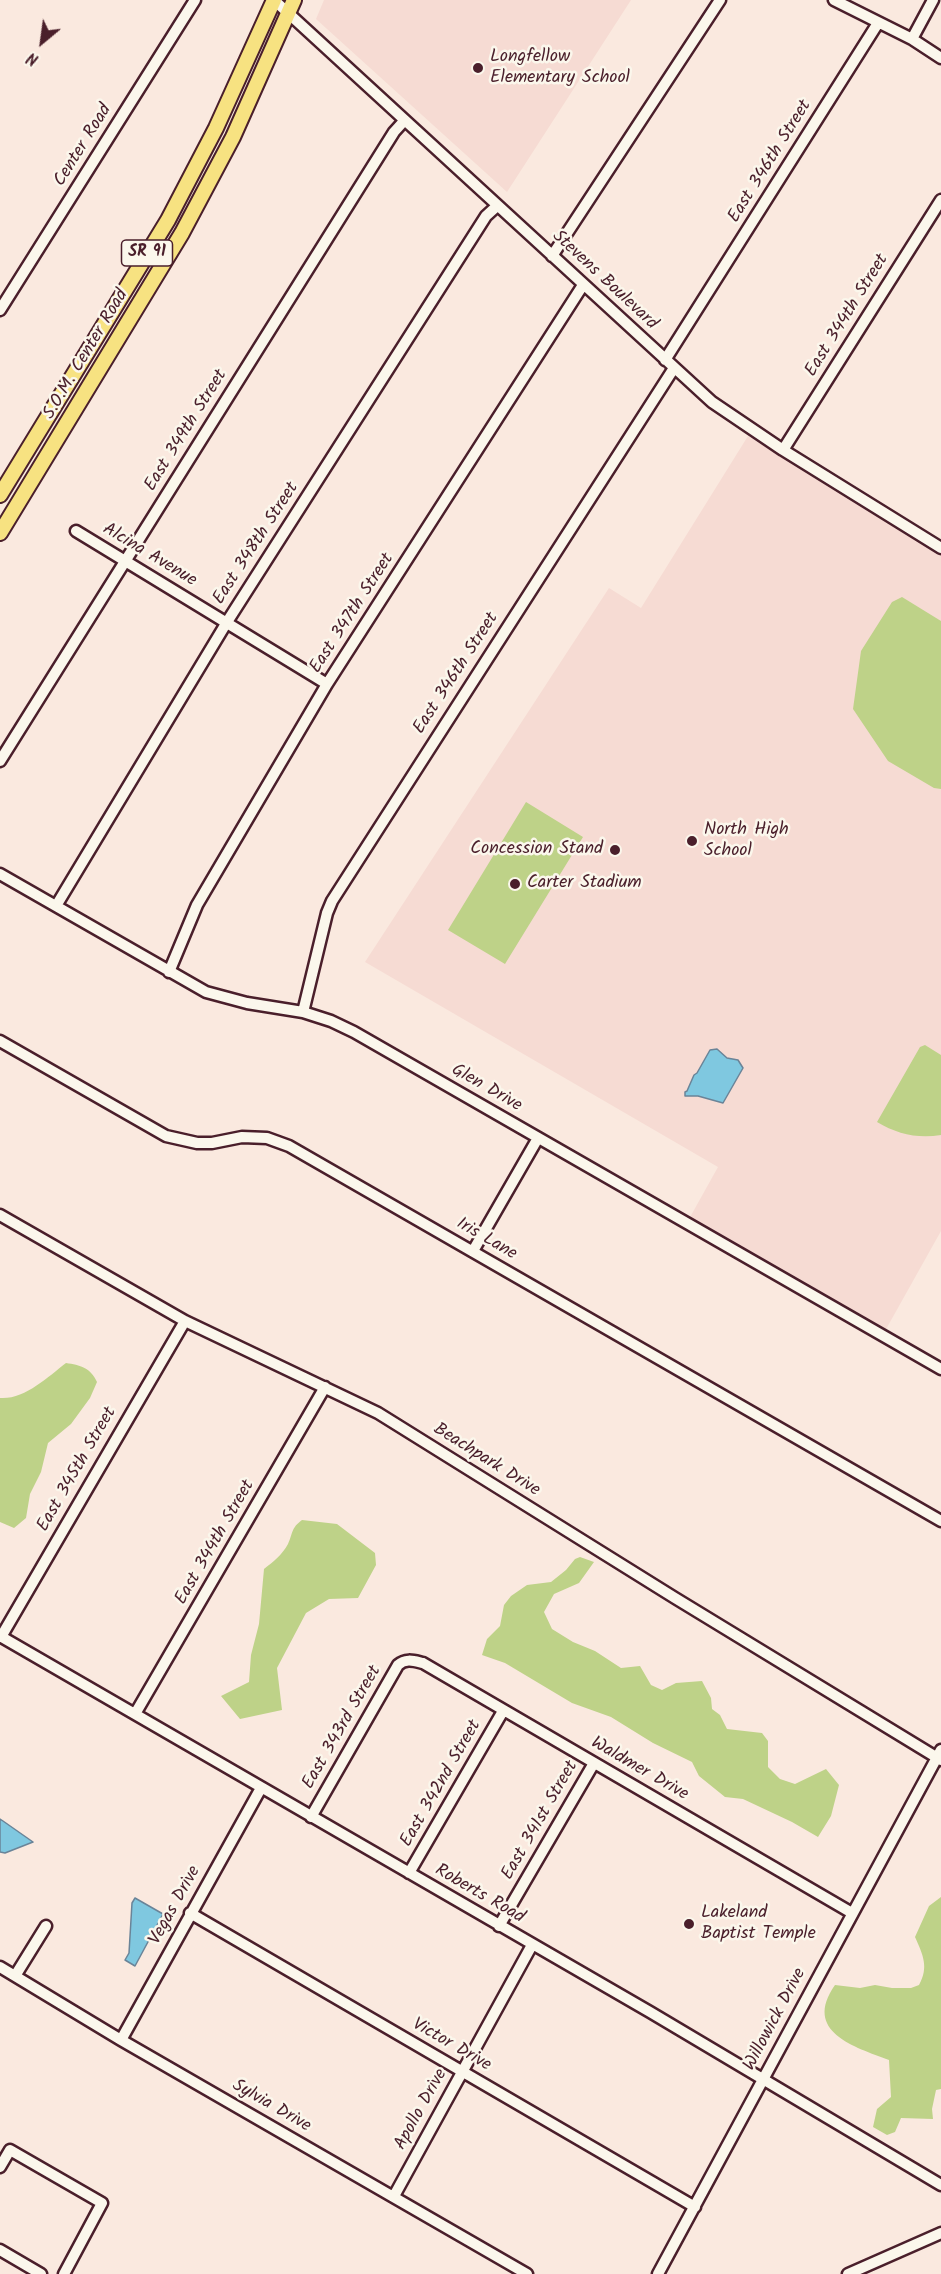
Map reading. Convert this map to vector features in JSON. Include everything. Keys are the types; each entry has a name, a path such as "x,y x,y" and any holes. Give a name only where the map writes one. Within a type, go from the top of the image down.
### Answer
{"main road":[{"name":"S.O.M. Center Road","path":"0,495 168,220 216,128 274,0"},
{"name":"S.O.M. Center Road","path":"0,533 182,233 233,137 291,6"}],"street":[{"name":"Center Road","path":"0,310 195,0"},
{"name":"Stevens Boulevard","path":"274,0 291,6 404,121 665,360 724,411 941,548"},
{"path":"552,256 720,0"},
{"path":"834,0 912,39 941,58"},
{"path":"912,39 933,0"},
{"name":"East 346th Street","path":"665,360 878,23"},
{"name":"East 349th Street","path":"0,761 381,152 404,121"},
{"name":"East 344th Street","path":"783,450 941,200"},
{"name":"East 348th Street","path":"56,906 227,622 480,226 497,206"},
{"name":"East 347th Street","path":"169,972 197,905 327,684 583,285"},
{"name":"East 346th Street","path":"303,1012 327,913 332,901 674,368"},
{"name":"Alcina Avenue","path":"76,531 327,684"},
{"name":"Glen Drive","path":"0,874 169,972 218,996 303,1012 331,1021 354,1032 941,1370"},
{"name":"Iris Lane","path":"0,1041 166,1136 197,1143 212,1143 242,1137 267,1138 289,1146 941,1521"},
{"path":"473,1251 538,1138"},
{"name":"Beachpark Drive","path":"0,1215 184,1321 378,1413 684,1604 940,1756"},
{"name":"East 345th Street","path":"0,1636 184,1321"},
{"name":"East 344th Street","path":"135,1714 325,1388"},
{"name":"Roberts Road","path":"0,1636 764,2079 941,2185"},
{"name":"Waldmer Drive","path":"408,1660 423,1663 852,1913"},
{"name":"East 343rd Street","path":"311,1817 398,1665 408,1660"},
{"name":"East 342nd Street","path":"409,1873 503,1711"},
{"name":"Willowick Drive","path":"658,2274 852,1913 940,1756"},
{"name":"East 341st Street","path":"499,1926 594,1763"},
{"name":"Vegas Drive","path":"121,2040 261,1788"},
{"name":"Victor Drive","path":"190,1913 695,2207"},
{"path":"15,1976 46,1926"},
{"name":"Apollo Drive","path":"394,2196 532,1945"},
{"name":"Sylvia Drive","path":"0,1967 121,2040 527,2274"},
{"path":"0,2167 10,2150 102,2203 64,2274"},
{"path":"848,2274 941,2233"},
{"path":"0,2250 41,2274"}],"shaded area":[{"name":"Longfellow Elementary School","path":"324,0 631,0 507,192 316,19"},
{"name":"North High School","path":"748,436 941,556 941,1231 885,1331 689,1219 718,1167 365,962 609,588 641,608"}],"green space":[{"path":"902,597 941,621 941,789 934,788 888,761 853,709 861,651 892,602"},
{"name":"Carter Stadium","path":"526,802 583,837 505,964 448,930"},
{"path":"925,1045 941,1055 941,1135 908,1134 892,1130 877,1122 920,1047"},
{"path":"66,1363 84,1368 92,1373 97,1382 90,1398 71,1424 48,1443 41,1472 30,1494 26,1518 14,1528 0,1522 0,1398 9,1398 27,1391"},
{"path":"302,1520 337,1524 375,1553 376,1565 358,1598 329,1599 306,1613 277,1668 282,1710 240,1719 221,1696 249,1682 251,1655 259,1624 264,1569 283,1552 294,1528"},
{"path":"580,1557 594,1562 579,1583 554,1594 544,1612 552,1629 573,1642 595,1651 621,1668 640,1666 651,1685 662,1690 676,1683 702,1681 711,1698 712,1709 720,1715 727,1729 762,1733 768,1741 768,1767 780,1779 795,1784 826,1769 839,1785 831,1816 818,1837 743,1799 725,1797 699,1776 692,1762 653,1743 611,1717 572,1703 505,1663 482,1655 487,1639 500,1626 504,1605 511,1596 527,1585 551,1582"},
{"path":"941,1897 941,2089 936,2090 932,2109 933,2119 901,2118 895,2132 887,2135 873,2127 877,2109 891,2097 889,2060 848,2043 837,2035 829,2026 825,2015 826,2001 835,1985 860,1988 875,1985 911,1988 919,1985 924,1967 915,1937 929,1906"}],"water":[{"path":"717,1049 727,1058 738,1060 743,1068 723,1103 698,1096 685,1096 694,1075 710,1050"},
{"path":"0,1819 33,1842 5,1853 0,1852"},
{"path":"135,1898 163,1914 135,1966 125,1960 129,1953 132,1903"}],"place":[{"name":"Longfellow Elementary School","path":"478,68"},
{"name":"North High School","path":"692,841"},
{"name":"Concession Stand","path":"615,850"},
{"name":"Carter Stadium","path":"515,884"},
{"name":"Lakeland Baptist Temple","path":"689,1924"}]}
